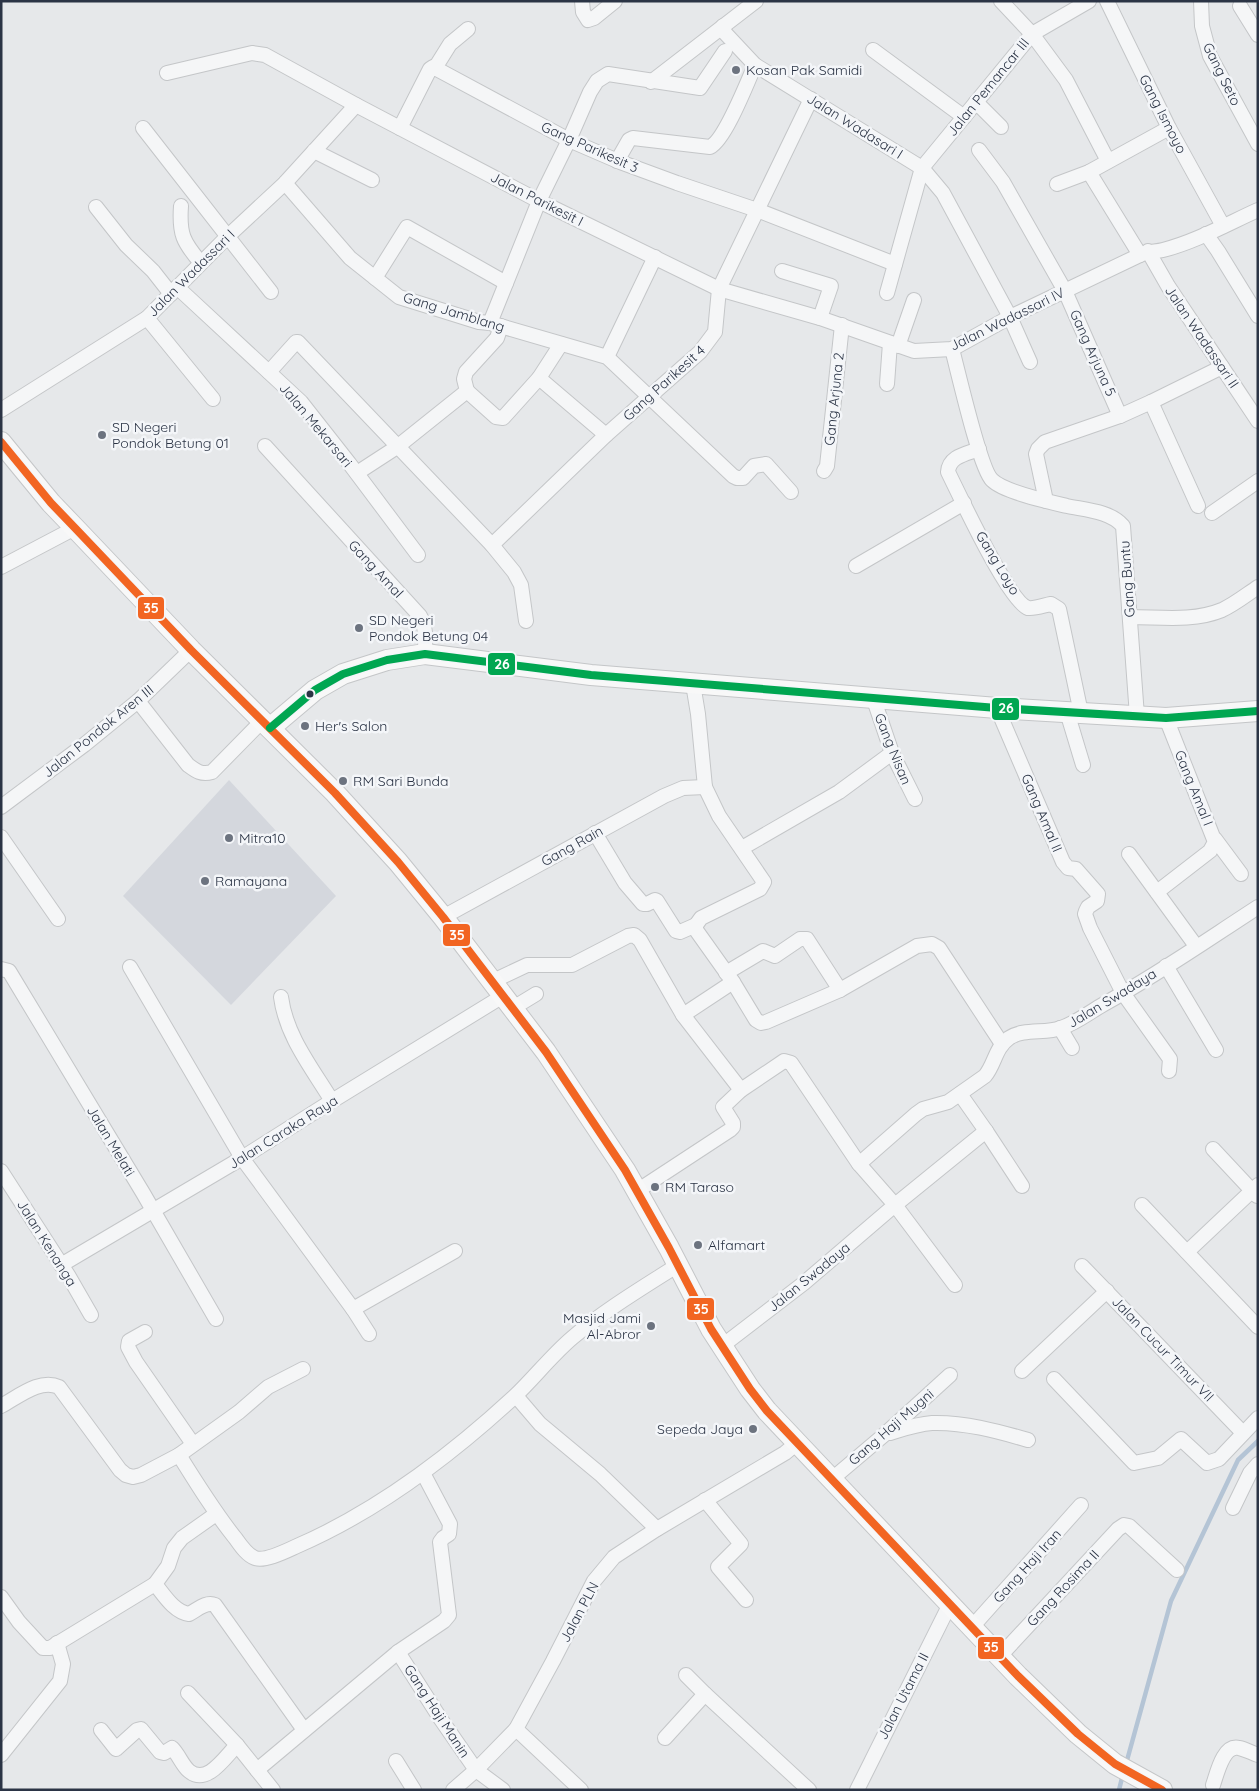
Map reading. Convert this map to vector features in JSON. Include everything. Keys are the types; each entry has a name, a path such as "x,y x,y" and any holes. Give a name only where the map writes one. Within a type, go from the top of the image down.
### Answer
{"main road":[{"path":"1,442 51,503 192,650 335,793 398,862 443,917 503,995 580,1101 637,1190 711,1329 750,1389 797,1443 1018,1676 1078,1734 1115,1764 1162,1790"},
{"path":"266,724 315,690 343,674 386,660 425,654 537,669 693,684 997,708 1166,718 1258,711"}],"street":[{"path":"582,1 584,17 589,20 615,1"},
{"path":"651,82 756,1"},
{"path":"1001,1 1032,34 1070,86 1108,161"},
{"name":"Jalan Pemancar III","path":"922,168 1032,34 1089,1"},
{"name":"Gang Ismoyo","path":"1107,1 1169,128 1223,226"},
{"name":"Gang Seto","path":"1201,1 1202,26 1210,56 1258,144"},
{"path":"1240,6 1258,35"},
{"name":"Jalan Wadasari I","path":"723,26 725,34 755,65 922,168 943,193 1010,317 1030,362"},
{"path":"400,128 433,68 450,44 468,29"},
{"path":"872,50 964,116"},
{"path":"561,344 539,378 506,416 496,417 467,391 464,379 466,372 497,338 495,325 506,283 539,201 590,92 597,81 608,74 700,88 725,51"},
{"name":"Jalan Parikesit I","path":"167,73 252,53 266,55 356,105 539,201 720,289"},
{"path":"616,161 629,140 633,138 710,147 714,145 723,134 755,65"},
{"name":"Gang Parikesit 3","path":"433,68 569,140 616,161 756,210 895,264"},
{"name":"Gang Parikesit 4","path":"492,545 606,435 710,341 715,332 720,289 756,210 811,99"},
{"path":"976,102 1001,128"},
{"name":"Jalan Wadassari I","path":"1,410 147,318 227,237 285,183 356,105"},
{"path":"143,128 271,292"},
{"path":"1057,184 1089,172 1169,128"},
{"name":"Gang Arjuna 5","path":"979,150 1003,182 1065,291 1120,416"},
{"path":"314,151 372,180"},
{"path":"887,294 922,168"},
{"name":"Jalan Wadassari II","path":"1089,172 1258,421"},
{"name":"Gang Jamblang","path":"285,183 350,258 400,297 480,322 607,357"},
{"path":"181,206 180,222 184,243 201,263"},
{"name":"Jalan Mekarsari","path":"96,207 126,245 174,291 270,372 301,402 418,555"},
{"name":"Jalan Wadassari IV","path":"720,289 842,325 914,351 952,349 1010,317 1144,253 1162,250 1206,234 1258,210"},
{"path":"375,278 407,227 506,283"},
{"path":"1206,234 1258,316"},
{"path":"655,258 607,357 733,476 744,478 754,466 766,464 791,492"},
{"path":"782,271 831,286 820,318"},
{"path":"887,384 894,344 914,300"},
{"path":"147,318 213,399"},
{"name":"Gang Arjuna 2","path":"824,471 827,466 842,325"},
{"path":"270,372 297,341 492,545 514,572 521,585 526,621"},
{"name":"Gang Buntu","path":"952,349 979,450 990,478 994,482 1046,501 1108,515 1124,526 1137,716"},
{"path":"1046,501 1036,454 1041,445 1120,416 1222,367"},
{"path":"539,378 606,435"},
{"path":"357,473 397,447 467,391"},
{"path":"1152,402 1198,506"},
{"name":"Gang Amal","path":"265,446 420,616 424,623 425,654"},
{"name":"Gang Loyo","path":"979,450 954,458 948,467 948,472 1011,591 1029,608 1051,604 1059,609 1074,713"},
{"path":"1212,514 1258,481"},
{"path":"856,566 964,503"},
{"path":"1,567 75,528"},
{"path":"1130,617 1192,618 1203,616 1227,607 1258,587"},
{"name":"Jalan Pondok Aren III","path":"1,807 84,745 138,700 192,650"},
{"path":"595,833 620,875 643,904 657,901 676,931 680,932 696,925 701,918 763,887 763,879 719,816 705,787 693,684"},
{"name":"Gang Nisan","path":"873,697 892,753 915,799"},
{"path":"138,700 188,764 204,774 212,772 266,724"},
{"name":"Gang Amal II","path":"997,708 1063,862 1068,868 1076,869 1098,894 1097,901 1088,907 1085,914 1123,994"},
{"path":"1074,713 1082,765"},
{"name":"Gang Amal I","path":"1156,892 1210,851 1214,846 1215,840 1166,718"},
{"path":"742,848 839,792 892,753"},
{"name":"Gang Rain","path":"443,917 676,790 705,787"},
{"path":"1,836 58,919"},
{"path":"1215,840 1241,874"},
{"path":"1129,854 1196,946"},
{"name":"Jalan Swadaya","path":"1002,1044 1017,1035 1060,1028 1123,994 1258,907"},
{"path":"696,925 696,930 756,1020 761,1022 766,1022 840,990 917,946 932,944 939,948 1002,1044 987,1074 944,1104 923,1109 859,1164"},
{"path":"503,995 527,965 572,965 628,936 634,936 640,940 683,1015 741,1090"},
{"path":"683,1015 762,951 775,956 800,940 807,938 840,990"},
{"path":"1166,966 1216,1050"},
{"path":"130,967 242,1158 353,1309 369,1334"},
{"name":"Jalan Melati","path":"1,969 9,971 216,1319"},
{"path":"503,995 536,994"},
{"path":"1123,994 1170,1059 1168,1071"},
{"name":"Jalan Caraka Raya","path":"61,1265 242,1158 503,995"},
{"path":"281,997 283,1013 287,1024 332,1101"},
{"path":"1060,1028 1072,1048"},
{"path":"637,1190 730,1130 733,1127 733,1123 724,1107 741,1090 780,1064 788,1061 795,1067 859,1164 895,1205 955,1285"},
{"path":"960,1094 1022,1186"},
{"name":"Jalan Swadaya","path":"722,1346 804,1283 895,1205 986,1131"},
{"path":"1188,1252 1256,1191 1213,1149"},
{"name":"Jalan Kenanga","path":"1,1171 91,1315"},
{"path":"1142,1205 1258,1327"},
{"path":"353,1309 455,1251"},
{"path":"179,1455 216,1514 247,1553 253,1558 263,1559 311,1540 348,1522 422,1473 470,1437 516,1396 578,1333 607,1310 678,1266"},
{"name":"Jalan Cucur Timur VII","path":"1082,1266 1243,1433"},
{"path":"1022,1371 1107,1291"},
{"path":"145,1332 131,1339 128,1347 136,1362 194,1444"},
{"path":"1,1406 39,1385 53,1384 63,1390 120,1470 126,1476 134,1477 179,1455 239,1412 272,1384 303,1369"},
{"name":"Gang Haji Mugni","path":"832,1479 950,1375"},
{"path":"1054,1380 1134,1462 1158,1458 1181,1439 1207,1463 1214,1462 1258,1418"},
{"path":"516,1396 540,1424 600,1474 657,1528"},
{"path":"884,1435 932,1423 991,1429 1028,1440"},
{"name":"Jalan PLN","path":"453,1790 476,1770 516,1729 594,1580 614,1558 657,1528 797,1443"},
{"path":"1233,1508 1250,1473 1258,1464"},
{"path":"257,1770 398,1652 444,1621 449,1615 440,1542 442,1538 449,1534 450,1524 422,1473"},
{"path":"705,1500 741,1544 718,1567 746,1600"},
{"name":"Gang Haji Iran","path":"972,1627 1081,1505"},
{"path":"1,1597 19,1622 43,1648 50,1648 155,1584 168,1566 174,1548 182,1538 216,1514"},
{"name":"Gang Rosima II","path":"1000,1656 1118,1529 1124,1525 1128,1526 1177,1570"},
{"path":"155,1584 176,1609 182,1613 189,1614 206,1604 212,1603 215,1605 304,1730"},
{"name":"Jalan Utama II","path":"857,1790 950,1604"},
{"path":"1,1756 60,1682 63,1664 57,1642"},
{"name":"Gang Haji Manin","path":"398,1652 476,1770 503,1790"},
{"path":"686,1675 809,1790"},
{"path":"188,1693 237,1745 273,1790"},
{"path":"665,1738 705,1694"},
{"path":"101,1730 116,1749 137,1730 141,1729 160,1752 164,1753 172,1748 187,1770 199,1775 206,1775 211,1772 237,1745"},
{"path":"516,1729 581,1790"},
{"path":"1212,1785 1226,1753 1231,1749 1237,1747 1258,1755"},
{"path":"396,1761 414,1790"}],"shaded area":[{"name":"Mitra10","path":"229,780 336,896 231,1005 123,896"}],"waterway":[{"path":"1126,1764 1171,1601 1238,1460 1258,1441"},
{"path":"1119,1790 1123,1774"}],"transit line":[{"name":"35","path":"1,442 51,503 191,650 335,793 398,862 443,917 546,1052 625,1170 669,1248 711,1329 750,1389 767,1411 1018,1676 1078,1734 1115,1764 1162,1790"},
{"name":"26","path":"270,728 315,690 343,674 387,660 425,654 591,675 997,708 1166,718 1258,711"}],"place":[{"name":"Kosan Pak Samidi","path":"736,70"},
{"name":"SD Negeri Pondok Betung 01","path":"102,435"},
{"name":"SD Negeri Pondok Betung 04","path":"359,628"},
{"name":"Her's Salon","path":"305,726"},
{"name":"RM Sari Bunda","path":"343,781"},
{"name":"Mitra10","path":"229,838"},
{"name":"Ramayana","path":"205,881"},
{"name":"RM Taraso","path":"655,1187"},
{"name":"Alfamart","path":"698,1245"},
{"name":"Masjid Jami Al-Abror","path":"651,1326"},
{"name":"Sepeda Jaya","path":"753,1429"}]}
